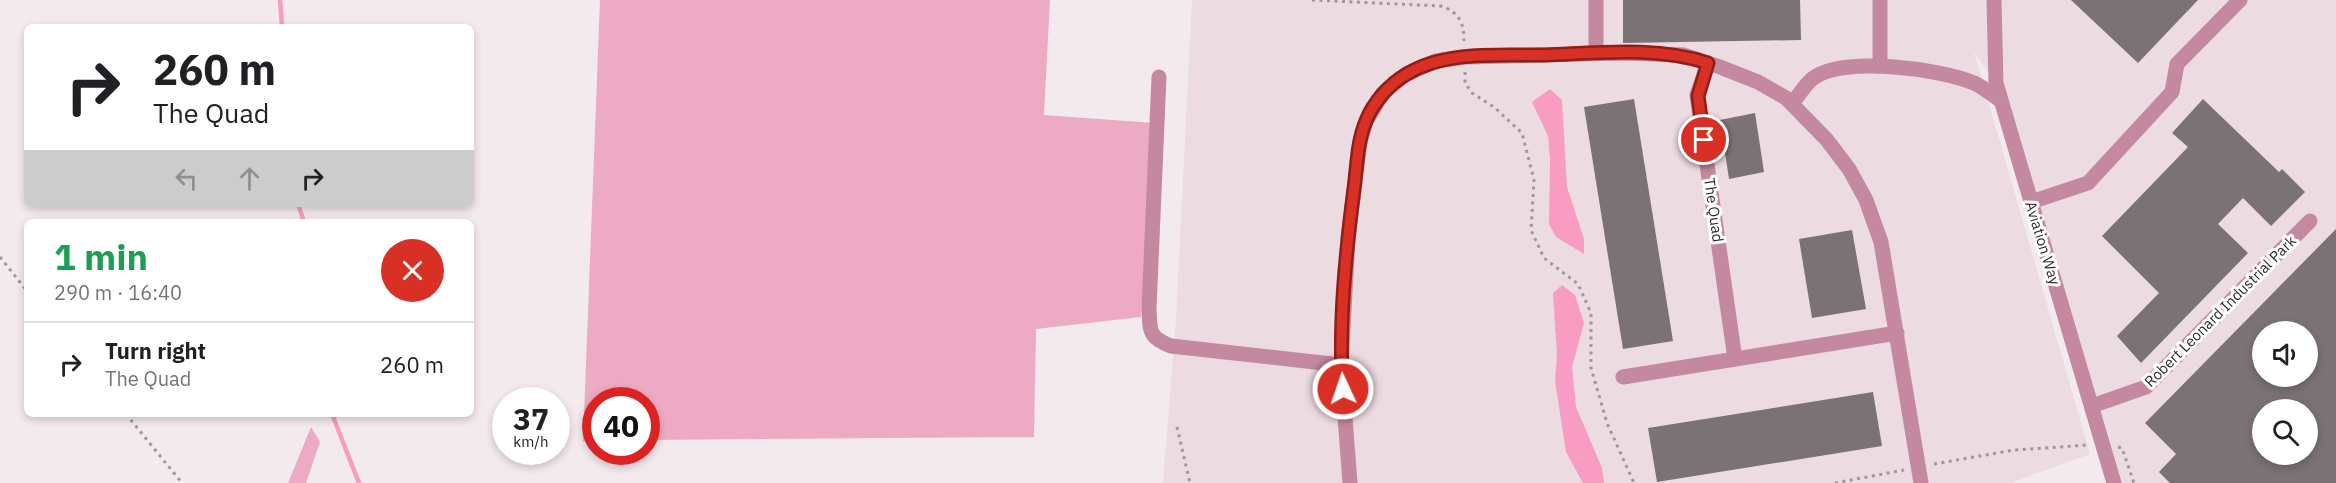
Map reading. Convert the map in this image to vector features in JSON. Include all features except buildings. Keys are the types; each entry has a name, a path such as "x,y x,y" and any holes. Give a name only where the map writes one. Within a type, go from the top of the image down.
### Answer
{"street":[{"path":"1596,0 1596,53"},
{"path":"1880,0 1880,66"},
{"name":"Aviation Way","path":"1994,0 1996,83 2114,483"},
{"path":"2031,202 2088,183 2172,92 2177,64 2240,0"},
{"path":"1350,483 1341,365 1348,238 1360,142 1366,121 1383,93 1406,74 1436,61 1465,57 1596,53 1684,55 1758,82 1786,98 1827,140 1850,169 1866,200 1881,242 1921,483"},
{"name":"The Quad","path":"1708,63 1698,96 1735,359"},
{"path":"1792,104 1812,79 1827,71 1856,66 1893,66 1975,83 2001,101"},
{"path":"1159,77 1149,308 1150,330 1156,340 1171,346 1341,365"},
{"name":"Robert Leonard Industrial Park","path":"2092,406 2146,387 2310,221"},
{"path":"1623,377 1897,333"}],"path":[{"path":"1312,0 1441,6 1449,9 1462,22 1465,83 1472,93 1494,107 1522,133 1534,180 1531,230 1544,258 1578,284 1591,313 1591,368 1607,423 1634,483"},
{"path":"0,257 24,287"},
{"path":"128,417 182,483"},
{"path":"1177,427 1190,483"},
{"path":"1835,483 2014,450 2103,444 2122,448 2134,483"}],"shaded area":[{"path":"600,0 1050,0 1044,115 1154,123 1141,317 1036,329 1034,437 660,440 660,387 585,387"},
{"path":"1192,0 2336,0 2336,483 2114,483 1996,83 1974,52 2090,454 2011,483 1163,483 1176,319"},
{"path":"1550,89 1562,100 1567,187 1584,239 1584,254 1556,237 1549,224 1548,136 1532,102"},
{"path":"1562,285 1575,295 1584,323 1572,367 1576,407 1602,468 1604,483 1583,483 1566,452 1555,381 1557,355 1553,293"},
{"path":"311,427 320,442 306,483 288,483"}],"waterway":[{"path":"280,0 282,24"},
{"path":"299,207 303,219"},
{"path":"333,417 359,483"}],"route":[{"path":"1343,389 1341,365 1348,238 1360,142 1366,121 1383,93 1406,74 1436,61 1465,57 1620,53 1684,55 1708,63 1698,96 1704,140"}]}
